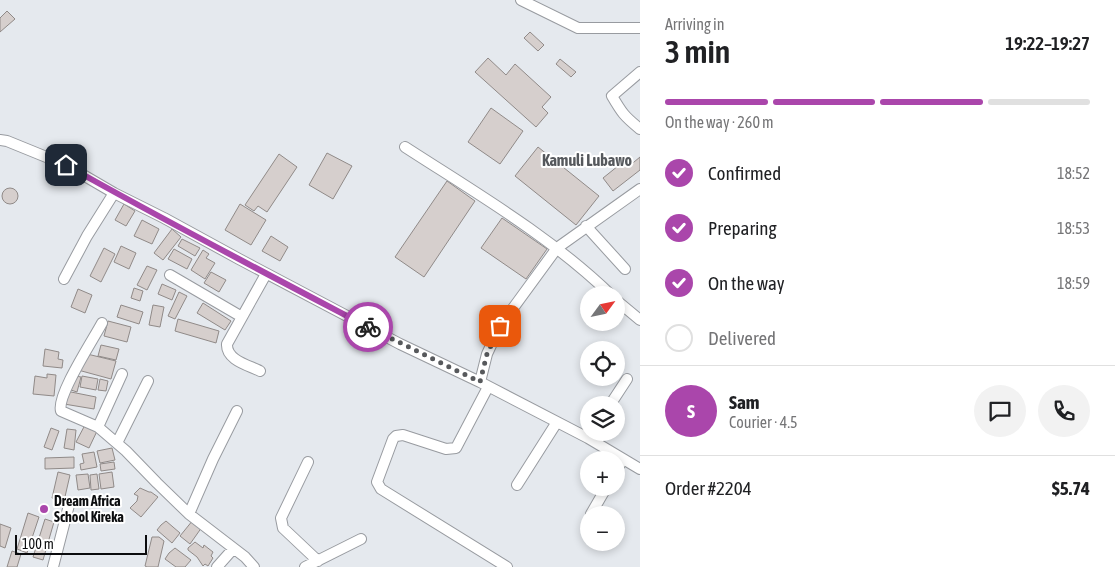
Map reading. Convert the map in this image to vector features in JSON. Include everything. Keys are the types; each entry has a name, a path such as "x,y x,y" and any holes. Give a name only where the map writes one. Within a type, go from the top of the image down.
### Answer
{"street":[{"path":"521,0 578,28 640,28"},
{"path":"640,72 612,96 624,116 640,130"},
{"path":"0,140 7,141 66,165 114,193 400,344 484,384 557,422 580,431"},
{"path":"406,147 557,248 584,269 602,286"},
{"path":"507,567 381,490 377,482 393,439 396,436 403,435 446,449 456,448 484,384 487,354 500,326 557,248 640,189"},
{"path":"64,279 87,236 114,193"},
{"path":"586,226 625,269"},
{"path":"260,371 231,356 227,349 227,344 266,274"},
{"path":"170,275 242,317"},
{"path":"625,308 640,320"},
{"path":"102,323 64,391 59,406 61,411 98,427 190,514 254,567"},
{"path":"98,427 122,374"},
{"path":"616,396 627,379"},
{"path":"117,443 148,380"},
{"path":"190,514 213,459 237,411"},
{"path":"517,485 557,422"},
{"path":"598,441 612,451"},
{"path":"625,460 640,468"},
{"path":"308,462 281,518 281,523 283,528 318,561"},
{"path":"53,567 69,505"},
{"path":"305,567 361,539"},
{"path":"218,567 233,549"}],"building":[{"path":"7,11 15,19 0,32 0,18"},
{"path":"530,32 544,45 538,51 524,38"},
{"path":"488,58 506,75 515,64 551,97 542,107 548,113 536,127 475,72"},
{"path":"560,59 576,72 571,77 556,64"},
{"path":"491,108 523,131 500,164 468,142"},
{"path":"538,147 599,196 576,225 515,176"},
{"path":"327,153 352,166 333,199 309,185"},
{"path":"279,154 297,167 267,212 258,206 254,211 245,205"},
{"path":"640,157 640,170 613,191 603,178 623,162 628,167"},
{"path":"447,181 475,201 424,277 395,257"},
{"path":"10,188 16,190 18,196 16,202 10,204 4,202 2,196 4,190"},
{"path":"124,204 135,211 126,226 115,220"},
{"path":"240,204 266,220 251,245 225,230"},
{"path":"502,218 547,249 526,279 481,248"},
{"path":"142,220 159,229 152,244 134,236"},
{"path":"172,229 181,237 163,260 154,253"},
{"path":"271,236 288,247 280,261 262,251"},
{"path":"182,239 200,248 195,256 178,246"},
{"path":"121,246 136,253 129,269 114,262"},
{"path":"104,248 115,254 101,282 90,276"},
{"path":"174,249 192,259 187,269 168,259"},
{"path":"203,250 209,254 206,258 215,263 205,279 191,270"},
{"path":"147,266 157,270 147,290 137,285"},
{"path":"211,272 226,280 219,292 204,283"},
{"path":"162,284 176,290 172,300 158,294"},
{"path":"134,288 143,291 140,301 131,298"},
{"path":"78,289 92,295 85,313 71,307"},
{"path":"179,292 187,296 175,319 168,316"},
{"path":"203,303 231,321 225,330 197,313"},
{"path":"121,305 143,312 139,324 117,317"},
{"path":"153,305 164,307 160,327 149,325"},
{"path":"178,319 219,331 216,343 175,331"},
{"path":"108,321 131,327 127,342 104,336"},
{"path":"101,345 119,349 116,360 98,356"},
{"path":"45,349 59,352 58,359 63,360 62,368 43,366"},
{"path":"83,353 116,361 111,379 78,370"},
{"path":"47,374 56,375 54,396 33,394 35,376 47,378"},
{"path":"71,375 81,377 77,392 68,389"},
{"path":"82,376 98,379 96,390 80,387"},
{"path":"100,379 108,381 106,391 98,390"},
{"path":"66,391 96,397 94,409 64,404"},
{"path":"86,423 98,429 89,448 76,442"},
{"path":"51,428 59,431 52,450 44,447"},
{"path":"67,429 76,430 74,450 64,448"},
{"path":"112,448 115,460 100,463 97,451"},
{"path":"94,452 97,467 81,470 80,464 84,463 82,454"},
{"path":"74,457 74,468 45,469 45,458"},
{"path":"114,462 115,469 101,471 100,464"},
{"path":"58,472 70,475 64,501 52,498"},
{"path":"112,472 114,487 101,489 99,474"},
{"path":"88,474 90,488 78,490 76,475"},
{"path":"97,474 99,489 91,490 90,475"},
{"path":"140,488 158,497 141,517 130,508 137,501 138,496 134,494"},
{"path":"28,513 39,517 27,553 17,549"},
{"path":"45,519 54,522 43,560 33,557"},
{"path":"193,520 202,527 190,544 180,536"},
{"path":"166,521 180,533 172,543 157,530"},
{"path":"0,524 11,528 5,548 0,546"},
{"path":"152,537 159,537 164,541 158,567 145,566"},
{"path":"195,542 203,548 204,545 213,552 211,556 213,558 208,566 205,564 203,566 197,557 188,550"},
{"path":"175,548 191,560 185,567 176,567 165,559"},
{"path":"12,551 21,554 17,567 7,567"}],"way so far":[{"path":"368,327 480,382 487,354 500,326"}],"place":[{"name":"Dream Africa School Kireka","path":"44,509"}],"district":[{"name":"Kamuli Lubawo","path":"587,160"}],"route":[{"path":"66,165 114,193 368,327"}]}
